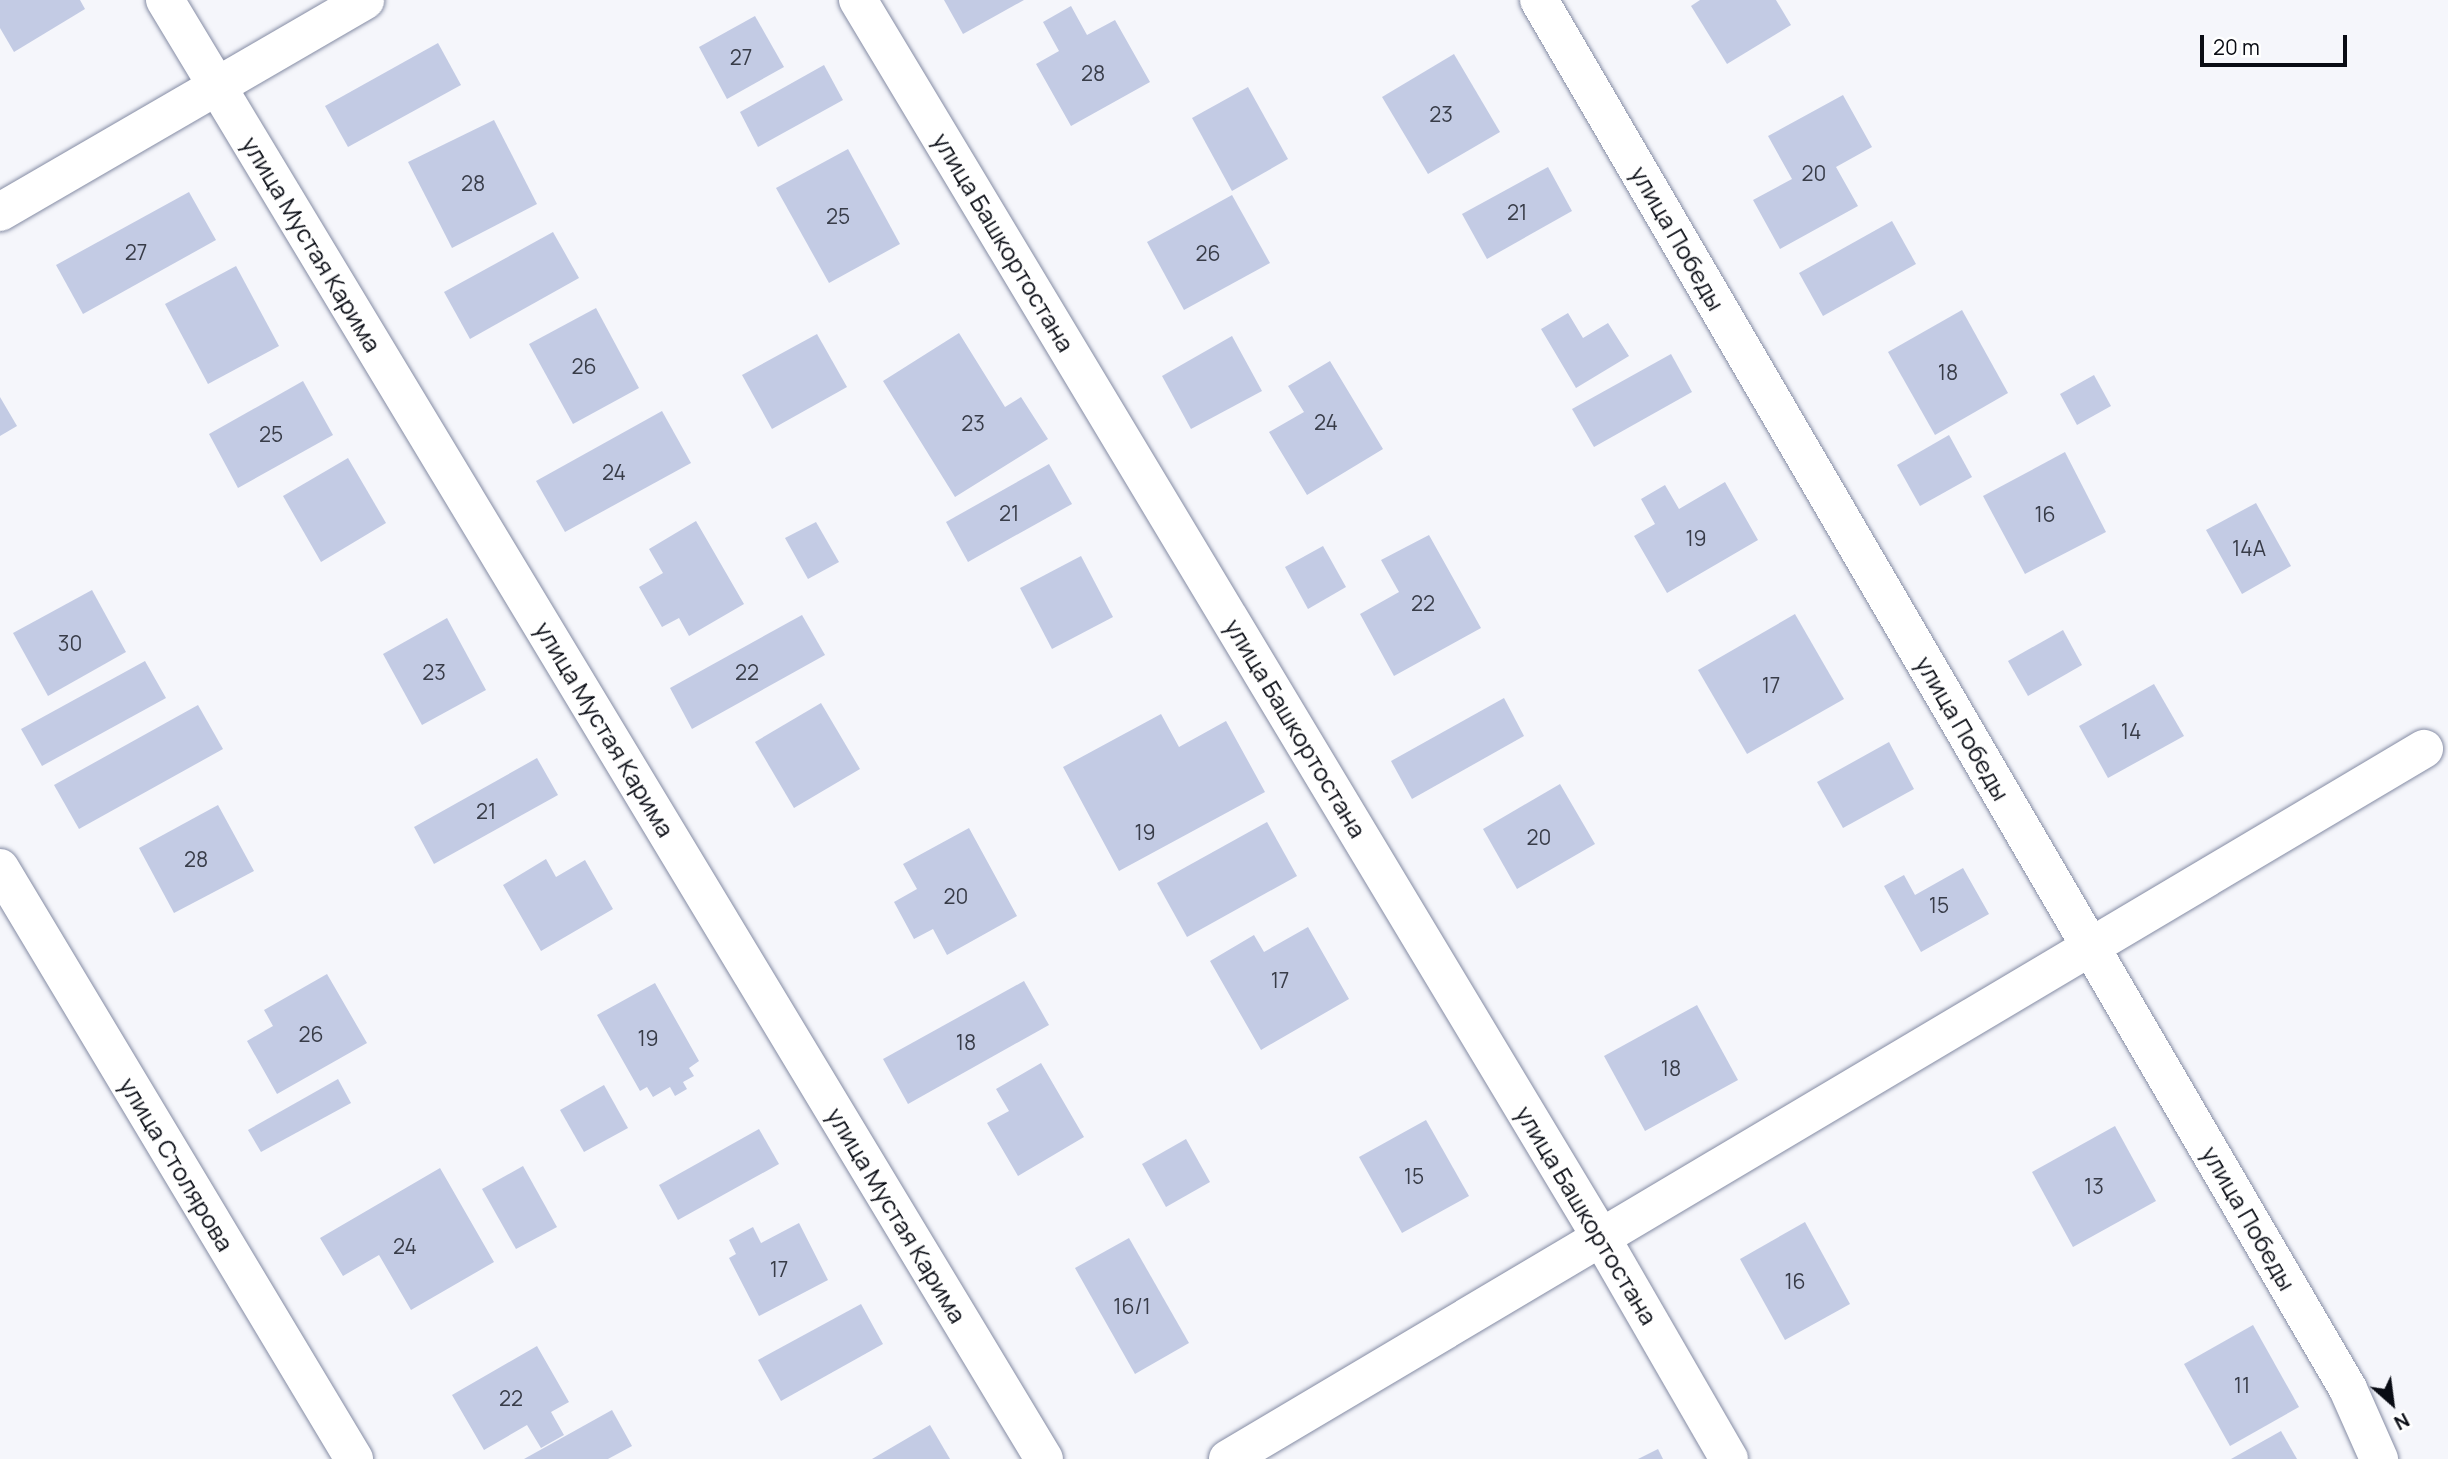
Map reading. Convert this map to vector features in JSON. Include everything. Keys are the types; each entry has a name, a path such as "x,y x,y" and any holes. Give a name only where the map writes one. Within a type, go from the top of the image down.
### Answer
{"street":[{"name":"улица Мустая Карима","path":"165,0 1044,1459"},
{"path":"0,212 365,0"},
{"name":"улица Башкортостана","path":"858,0 1602,1239 1728,1459"},
{"name":"улица Победы","path":"1539,0 2348,1389 2379,1459"},
{"path":"1227,1459 2424,749"},
{"name":"улица Столярова","path":"0,868 354,1459"}],"building":[{"path":"0,0 80,0 85,9 14,52 0,28"},
{"path":"944,0 1024,0 963,34"},
{"path":"1700,0 1776,0 1791,25 1727,64 1691,6"},
{"path":"1071,6 1087,35 1115,20 1150,82 1071,126 1036,64 1059,51 1043,22"},
{"path":"755,16 784,67 727,99 699,47"},
{"path":"438,43 461,85 348,147 325,106"},
{"path":"1454,54 1500,132 1428,174 1382,97"},
{"path":"824,65 843,100 758,147 740,112"},
{"path":"1248,87 1288,159 1232,191 1192,118"},
{"path":"1843,95 1872,147 1836,167 1858,206 1780,249 1753,200 1792,179 1768,136"},
{"path":"494,120 537,204 452,248 408,162"},
{"path":"848,149 900,244 829,283 776,188"},
{"path":"1548,167 1572,211 1487,259 1462,214"},
{"path":"189,192 216,240 83,314 56,265"},
{"path":"1232,195 1270,263 1184,310 1147,242"},
{"path":"1892,221 1916,264 1823,316 1799,273"},
{"path":"553,232 579,278 470,339 444,292"},
{"path":"236,266 279,346 208,384 165,304"},
{"path":"596,308 639,388 573,424 529,344"},
{"path":"1962,310 2008,393 1935,435 1888,352"},
{"path":"1568,313 1583,338 1608,323 1629,356 1576,388 1541,329"},
{"path":"959,333 1005,407 1021,397 1048,439 955,497 883,381"},
{"path":"817,334 847,387 772,429 742,375"},
{"path":"1232,336 1262,391 1191,429 1162,376"},
{"path":"1671,354 1692,392 1594,447 1572,409"},
{"path":"1330,361 1383,449 1307,495 1269,432 1304,412 1288,386"},
{"path":"2094,375 2111,406 2077,425 2060,394"},
{"path":"303,381 333,435 238,488 209,434"},
{"path":"0,397 17,426 0,436"},
{"path":"662,411 691,463 565,532 536,481"},
{"path":"1949,435 1972,477 1920,506 1897,465"},
{"path":"2065,452 2106,532 2025,574 1983,496"},
{"path":"348,458 386,523 321,562 283,496"},
{"path":"1049,464 1072,504 968,562 946,522"},
{"path":"1725,482 1758,540 1667,593 1634,536 1655,524 1641,499 1665,485 1679,509"},
{"path":"2256,503 2291,566 2242,594 2206,530"},
{"path":"696,521 744,604 689,636 679,618 662,627 639,587 663,573 649,549"},
{"path":"816,522 839,562 808,579 785,538"},
{"path":"1429,535 1481,628 1394,676 1360,614 1399,592 1381,560"},
{"path":"1323,546 1346,587 1308,609 1285,567"},
{"path":"1081,556 1113,617 1052,649 1020,588"},
{"path":"92,590 126,652 48,696 13,633"},
{"path":"1795,614 1844,699 1747,754 1698,670"},
{"path":"802,615 825,655 692,729 670,688"},
{"path":"447,618 486,690 422,725 383,654"},
{"path":"2063,630 2082,665 2028,696 2008,661"},
{"path":"145,661 166,698 42,766 21,729"},
{"path":"2154,684 2184,736 2108,778 2079,726"},
{"path":"1504,698 1524,736 1412,799 1391,761"},
{"path":"821,703 860,769 794,808 755,742"},
{"path":"198,705 223,749 79,829 54,785"},
{"path":"1161,714 1179,747 1226,721 1265,792 1119,871 1063,767"},
{"path":"1889,742 1914,789 1843,828 1817,782"},
{"path":"537,758 558,795 434,864 414,827"},
{"path":"1560,784 1595,844 1517,889 1483,829"},
{"path":"218,805 254,871 174,913 139,848"},
{"path":"1267,822 1297,876 1187,937 1157,883"},
{"path":"969,828 1017,916 947,955 933,929 914,939 894,902 917,889 903,864"},
{"path":"546,859 556,877 585,860 613,909 541,951 503,885"},
{"path":"1963,868 1989,914 1921,952 1884,886 1904,875 1915,895"},
{"path":"1308,927 1349,999 1261,1050 1210,961 1254,935 1264,952"},
{"path":"327,974 367,1043 277,1094 247,1041 273,1026 264,1010"},
{"path":"1024,981 1049,1025 908,1104 883,1059"},
{"path":"655,983 699,1061 689,1068 694,1076 683,1082 687,1089 675,1096 670,1087 653,1097 647,1087 640,1091 597,1015"},
{"path":"1697,1005 1738,1080 1645,1131 1604,1056"},
{"path":"1041,1063 1084,1137 1018,1176 987,1123 1009,1111 996,1089"},
{"path":"338,1079 351,1103 261,1152 248,1130"},
{"path":"604,1085 628,1128 584,1152 560,1110"},
{"path":"1426,1120 1469,1196 1402,1233 1359,1157"},
{"path":"2115,1126 2156,1201 2073,1247 2032,1172"},
{"path":"759,1129 779,1164 678,1220 659,1185"},
{"path":"1186,1139 1210,1182 1166,1207 1142,1164"},
{"path":"523,1166 557,1227 516,1249 482,1189"},
{"path":"440,1168 494,1262 411,1310 379,1255 343,1276 320,1238"},
{"path":"1805,1222 1850,1304 1785,1340 1740,1259"},
{"path":"799,1223 828,1280 759,1316 729,1258 736,1254 729,1240 753,1227 761,1243"},
{"path":"1129,1238 1189,1343 1135,1374 1075,1268"},
{"path":"861,1304 883,1344 781,1401 758,1360"},
{"path":"2253,1325 2299,1407 2230,1446 2184,1364"},
{"path":"537,1346 569,1402 551,1412 564,1435 541,1448 527,1425 484,1450 452,1395"},
{"path":"612,1410 632,1446 608,1459 524,1459"},
{"path":"930,1425 950,1459 872,1459"},
{"path":"2281,1431 2297,1459 2231,1459"},
{"path":"1658,1449 1663,1459 1638,1459"}]}
